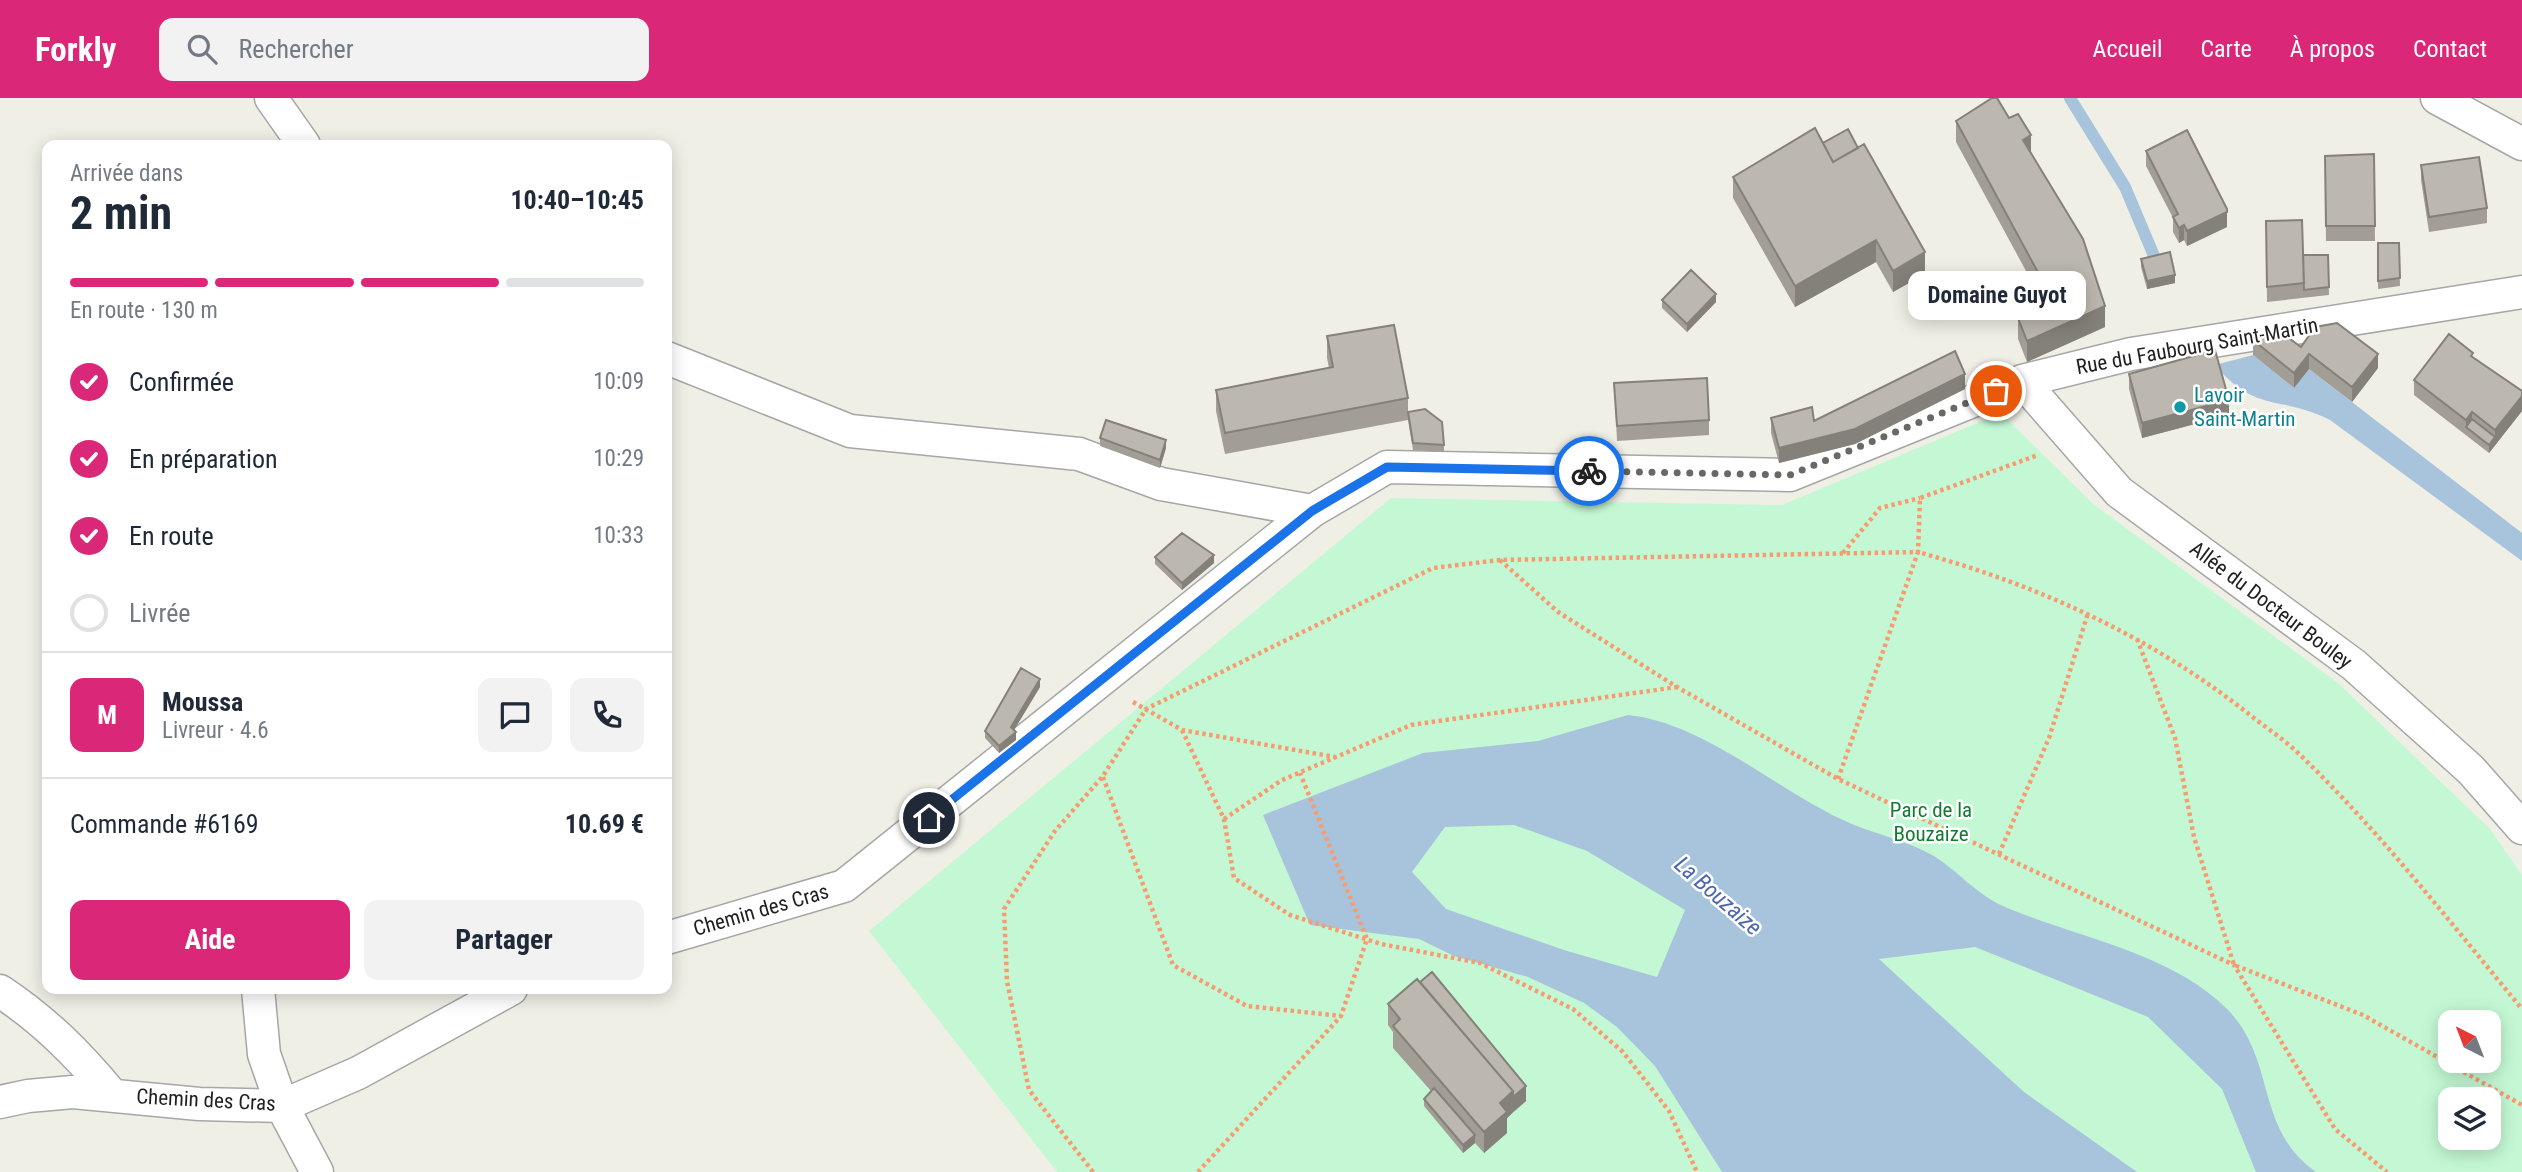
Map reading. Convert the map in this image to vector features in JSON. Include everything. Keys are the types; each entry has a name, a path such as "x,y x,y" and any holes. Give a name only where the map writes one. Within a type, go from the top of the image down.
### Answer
{"street":[{"path":"271,98 300,140"},
{"path":"2437,98 2522,144"},
{"name":"Rue du Faubourg Saint-Martin","path":"1312,511 1387,467 1790,475 2022,381 2131,354 2522,292"},
{"path":"672,360 850,431 1079,454 1161,484 1312,511"},
{"name":"Allée du Docteur Bouley","path":"2022,381 2119,492 2354,665 2471,770 2522,828"},
{"name":"Chemin des Cras","path":"672,937 844,886 1312,511"},
{"path":"0,990 38,1016 113,1094"},
{"path":"258,994 264,1055 282,1106 317,1172"},
{"name":"Chemin des Cras","path":"0,1102 50,1093 113,1094 199,1104 282,1106 358,1073 502,994"}],"path":[{"path":"1843,553 1880,508 1920,498 2041,453 2066,431"},
{"path":"1839,779 1918,552 1920,498"},
{"path":"1093,1172 1029,1090 1007,981 1004,909 1055,831 1103,776 1146,709 1433,568 1500,560 1918,552 2015,581 2088,613 2137,638 2228,697 2294,749 2384,843 2522,1009"},
{"path":"1500,560 1558,612 1677,687 1839,779 2234,965 2362,1014 2522,1105"},
{"path":"1998,854 2049,738 2088,613"},
{"path":"2137,638 2175,738 2194,837 2234,965 2336,1129 2387,1172"},
{"path":"1099,683 1182,730 1335,757"},
{"path":"1224,819 1282,780 1411,725 1677,687"},
{"path":"1182,730 1224,819 1234,878 1290,915 1367,939 1480,963 1573,1009 1623,1052 1669,1111 1697,1172"},
{"path":"1199,1172 1341,1016 1367,939 1300,773"},
{"path":"1103,776 1173,965 1247,1006 1341,1016"}],"green space":[{"name":"Parc de la Bouzaize","path":"2001,413 2093,504 2338,683 2490,829 2522,875 2522,1172 1057,1172 869,931 1391,498 1782,505"}],"water":[{"path":"2253,355 2294,388 2309,369 2522,533 2522,561 2330,420 2313,412 2270,402 2243,391 2215,365"},
{"name":"La Bouzaize","path":"1628,715 1655,720 1683,730 1737,758 1841,819 1934,856 1984,895 2003,906 2121,948 2178,973 2204,989 2227,1009 2243,1029 2283,1135 2296,1155 2316,1172 2256,1172 2222,1089 2148,1017 1975,947 1879,959 2024,1092 2137,1172 1722,1172 1655,1066 1617,1027 1584,1003 1528,977 1454,956 1419,939 1310,925 1263,815 1423,753 1538,741","holes":["1514,825 1587,851 1685,910 1657,977 1564,950 1446,909 1412,872 1445,827"]}],"building":[{"path":"1992,98 1997,98 2009,118 2018,114 2031,135 2023,140 2083,239 2105,306 2027,341 2018,318 2054,302 1956,121"},
{"path":"1815,128 1833,162 1864,144 1925,252 1893,271 1876,240 1795,286 1733,177"},
{"path":"1848,129 1858,148 1833,162 1823,143"},
{"path":"2187,130 2227,212 2187,231 2184,225 2179,228 2173,217 2178,214 2146,151"},
{"path":"2374,154 2375,226 2326,226 2325,156"},
{"path":"2479,157 2487,208 2429,217 2421,165"},
{"path":"2302,220 2304,283 2267,287 2266,221"},
{"path":"2378,243 2399,243 2400,278 2378,281"},
{"path":"2170,252 2175,275 2147,281 2141,259"},
{"path":"2303,255 2328,255 2329,287 2304,290"},
{"path":"1691,270 1716,294 1687,324 1662,300"},
{"path":"2337,323 2378,354 2352,387 2309,354 2294,373 2253,340 2282,333 2301,347 2315,327"},
{"path":"1394,325 1408,398 1225,433 1216,390 1333,367 1327,336"},
{"path":"2449,334 2473,353 2471,356 2522,391 2522,396 2495,430 2472,412 2466,420 2414,380"},
{"name":"Lavoir Saint-Martin","path":"2215,350 2229,400 2142,423 2129,374"},
{"path":"1955,351 1965,374 1855,429 1779,448 1771,418 1812,407 1814,421"},
{"path":"1707,378 1709,420 1617,426 1614,383"},
{"path":"1425,409 1442,422 1444,445 1413,443 1408,412"},
{"path":"2472,419 2495,437 2489,445 2466,427"},
{"path":"1106,420 1166,440 1160,460 1100,438"},
{"path":"1182,533 1214,555 1182,583 1155,557"},
{"path":"1021,668 1040,679 1011,727 1016,732 999,746 985,731"},
{"path":"1432,972 1526,1086 1513,1097 1513,1091 1420,982"},
{"path":"1417,979 1513,1091 1500,1103 1507,1112 1484,1132 1393,1026 1400,1019 1388,1004"},
{"path":"1434,1088 1475,1135 1463,1145 1424,1099"}],"waterway":[{"path":"2070,98 2125,187 2157,263"}],"way so far":[{"path":"1589,471 1790,475 1996,391"}],"place":[{"name":"Domaine Guyot","path":"1996,391"},
{"name":"Lavoir Saint-Martin","path":"2180,407"}],"route":[{"path":"929,818 1312,511 1387,467 1589,471"}]}
